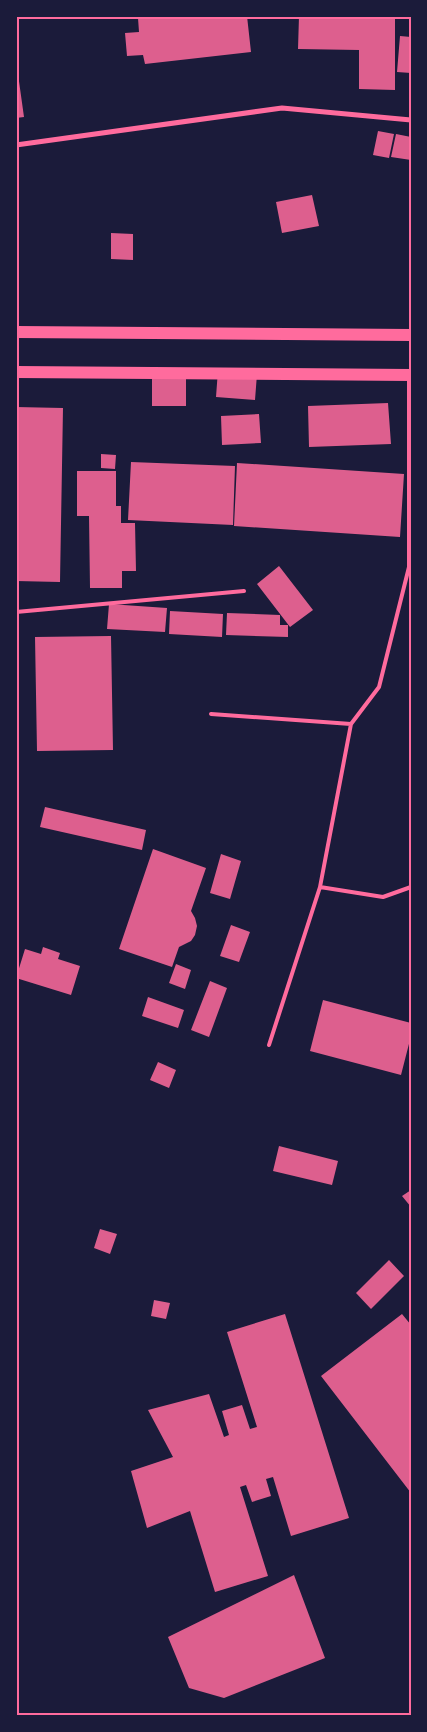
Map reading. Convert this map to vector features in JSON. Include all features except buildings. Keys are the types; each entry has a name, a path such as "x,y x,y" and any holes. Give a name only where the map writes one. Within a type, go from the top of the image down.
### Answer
{"main road":[{"path":"16,332 411,335"},
{"path":"16,372 410,375"}],"street":[{"path":"16,145 282,108 411,120"}],"lane":[{"path":"269,1045 320,887 351,724 379,687 409,567 410,375"},
{"path":"16,612 244,591"},
{"path":"211,714 351,724"},
{"path":"320,887 383,897 411,887"}]}
